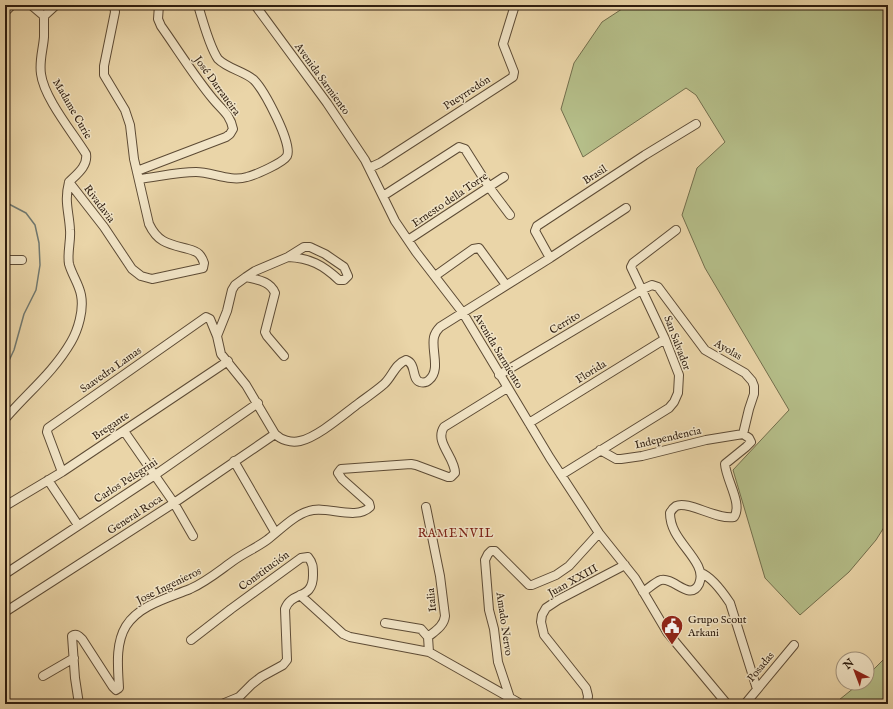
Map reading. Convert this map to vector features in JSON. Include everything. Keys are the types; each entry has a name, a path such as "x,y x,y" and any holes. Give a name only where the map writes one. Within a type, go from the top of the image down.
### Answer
{"street":[{"path":"5,12 12,5"},
{"path":"32,5 44,16 56,5"},
{"path":"114,5 115,12 104,66 104,75 125,110 130,125 138,175 195,172 226,177 246,177 281,162 286,157 289,150 285,136 263,93 255,81 245,73 225,64 218,58 212,47 198,5"},
{"name":"José Darraueira","path":"138,175 226,137 233,129 227,114 213,99 161,26 158,19 159,5"},
{"name":"Avenida Sarmiento","path":"255,5 365,160 395,221 463,313 507,388 599,533 625,565 667,632 728,704"},
{"name":"Pueyrredón","path":"369,168 380,163 513,77 514,72 503,44 515,5"},
{"name":"Madame Curie","path":"44,16 44,38 40,60 41,75 45,88 86,154 87,159 83,168 69,182"},
{"name":"Brasil","path":"550,258 536,231 537,226 645,155 696,124"},
{"path":"383,196 459,146 465,149 489,187 510,215"},
{"name":"Rivadavia","path":"69,182 104,227 132,269 141,276 152,279 203,268 204,263 200,255 195,251 165,242 154,233 149,224 138,175"},
{"name":"Ernesto della Torre","path":"408,240 504,177"},
{"name":"Rivadavia","path":"5,419 61,359 72,341 78,326 82,304 81,294 69,263 70,231 66,194 69,182"},
{"path":"288,257 302,257 312,261 323,267 339,280 344,280 348,276 344,267 319,250 304,247 288,257 254,271 235,285 217,336 221,354 246,385 275,434 279,438 291,441 300,441 312,436 384,384 398,365 406,360 409,361 413,367 415,378 419,382 422,383 427,381 435,372 433,347 434,336 440,327 626,208"},
{"name":"San Salvador","path":"561,475 669,408 674,402 678,393 679,375 665,339 632,267 633,263 676,230"},
{"path":"435,276 473,249 479,248 506,286"},
{"path":"5,260 22,260"},
{"path":"246,277 262,280 274,290 275,293 265,332 284,356"},
{"name":"Ayolas","path":"642,289 652,285 658,286 704,350 745,373 752,381 754,386 754,394 743,434"},
{"name":"Cerrito","path":"499,375 642,289"},
{"name":"Saavedra Lamas","path":"62,472 47,432 48,428 206,317 210,319 217,336"},
{"name":"Florida","path":"529,423 665,339"},
{"name":"Bregante","path":"5,506 62,472 228,361"},
{"name":"Jose Ingenieros","path":"79,704 71,639 74,634 78,635 82,639 112,687 116,690 118,688 118,654 121,635 126,625 144,609 210,578 307,511 315,509 338,512 367,510 370,507 369,503 342,479 338,473 341,469 411,464 451,477 455,473 453,462 441,440 440,435 444,427 507,388"},
{"name":"Carlos Pelegrini","path":"5,574 155,475 258,403"},
{"path":"124,431 174,503 193,536"},
{"name":"General Roca","path":"5,612 174,503 275,434"},
{"path":"643,592 662,580 667,580 687,590 694,590 698,585 701,573 695,560 672,529 670,513 677,506 684,505 712,515 728,518 734,517 737,512 737,506 726,472 725,464 751,442 749,438 743,434"},
{"name":"Independencia","path":"600,450 616,459 621,459 642,456 706,440 743,434"},
{"path":"234,461 275,532"},
{"path":"48,480 78,525"},
{"name":"Italia","path":"426,507 440,576 445,616 445,619 440,626 428,637"},
{"name":"Amado Nervo","path":"510,698 498,662 494,629 489,610 486,560 488,554 491,551 495,552 529,586 556,575 569,566 599,533"},
{"name":"Constitución","path":"191,640 301,558 308,557 312,561 313,583 311,588 291,599 286,604 284,609 287,660 282,665 261,677 239,697 222,704"},
{"name":"Juan XXIII","path":"587,704 588,696 586,688 544,636 541,622 542,615 546,608 558,600 625,565"},
{"path":"701,573 706,575 719,588 730,603 757,689"},
{"path":"300,595 343,634 350,637 429,652 521,704"},
{"path":"385,623 421,629 428,637 429,652"},
{"name":"Posadas","path":"745,704 794,645"},
{"path":"43,676 74,658"}],"green space":[{"path":"628,5 888,5 888,521 876,540 849,572 800,615 765,578 733,470 789,410 705,268 682,215 697,168 725,142 696,95 686,88 583,157 561,109 574,63 602,22"},
{"path":"888,655 888,704 834,704 850,691 875,691 875,668"}],"waterway":[{"path":"5,202 26,213 35,225 39,243 40,265 36,290 24,314 14,350 5,369"}],"place":[{"name":"Grupo Scout Arkani","path":"672,646"}],"district":[{"name":"RAMENVIL","path":"456,533"}]}
